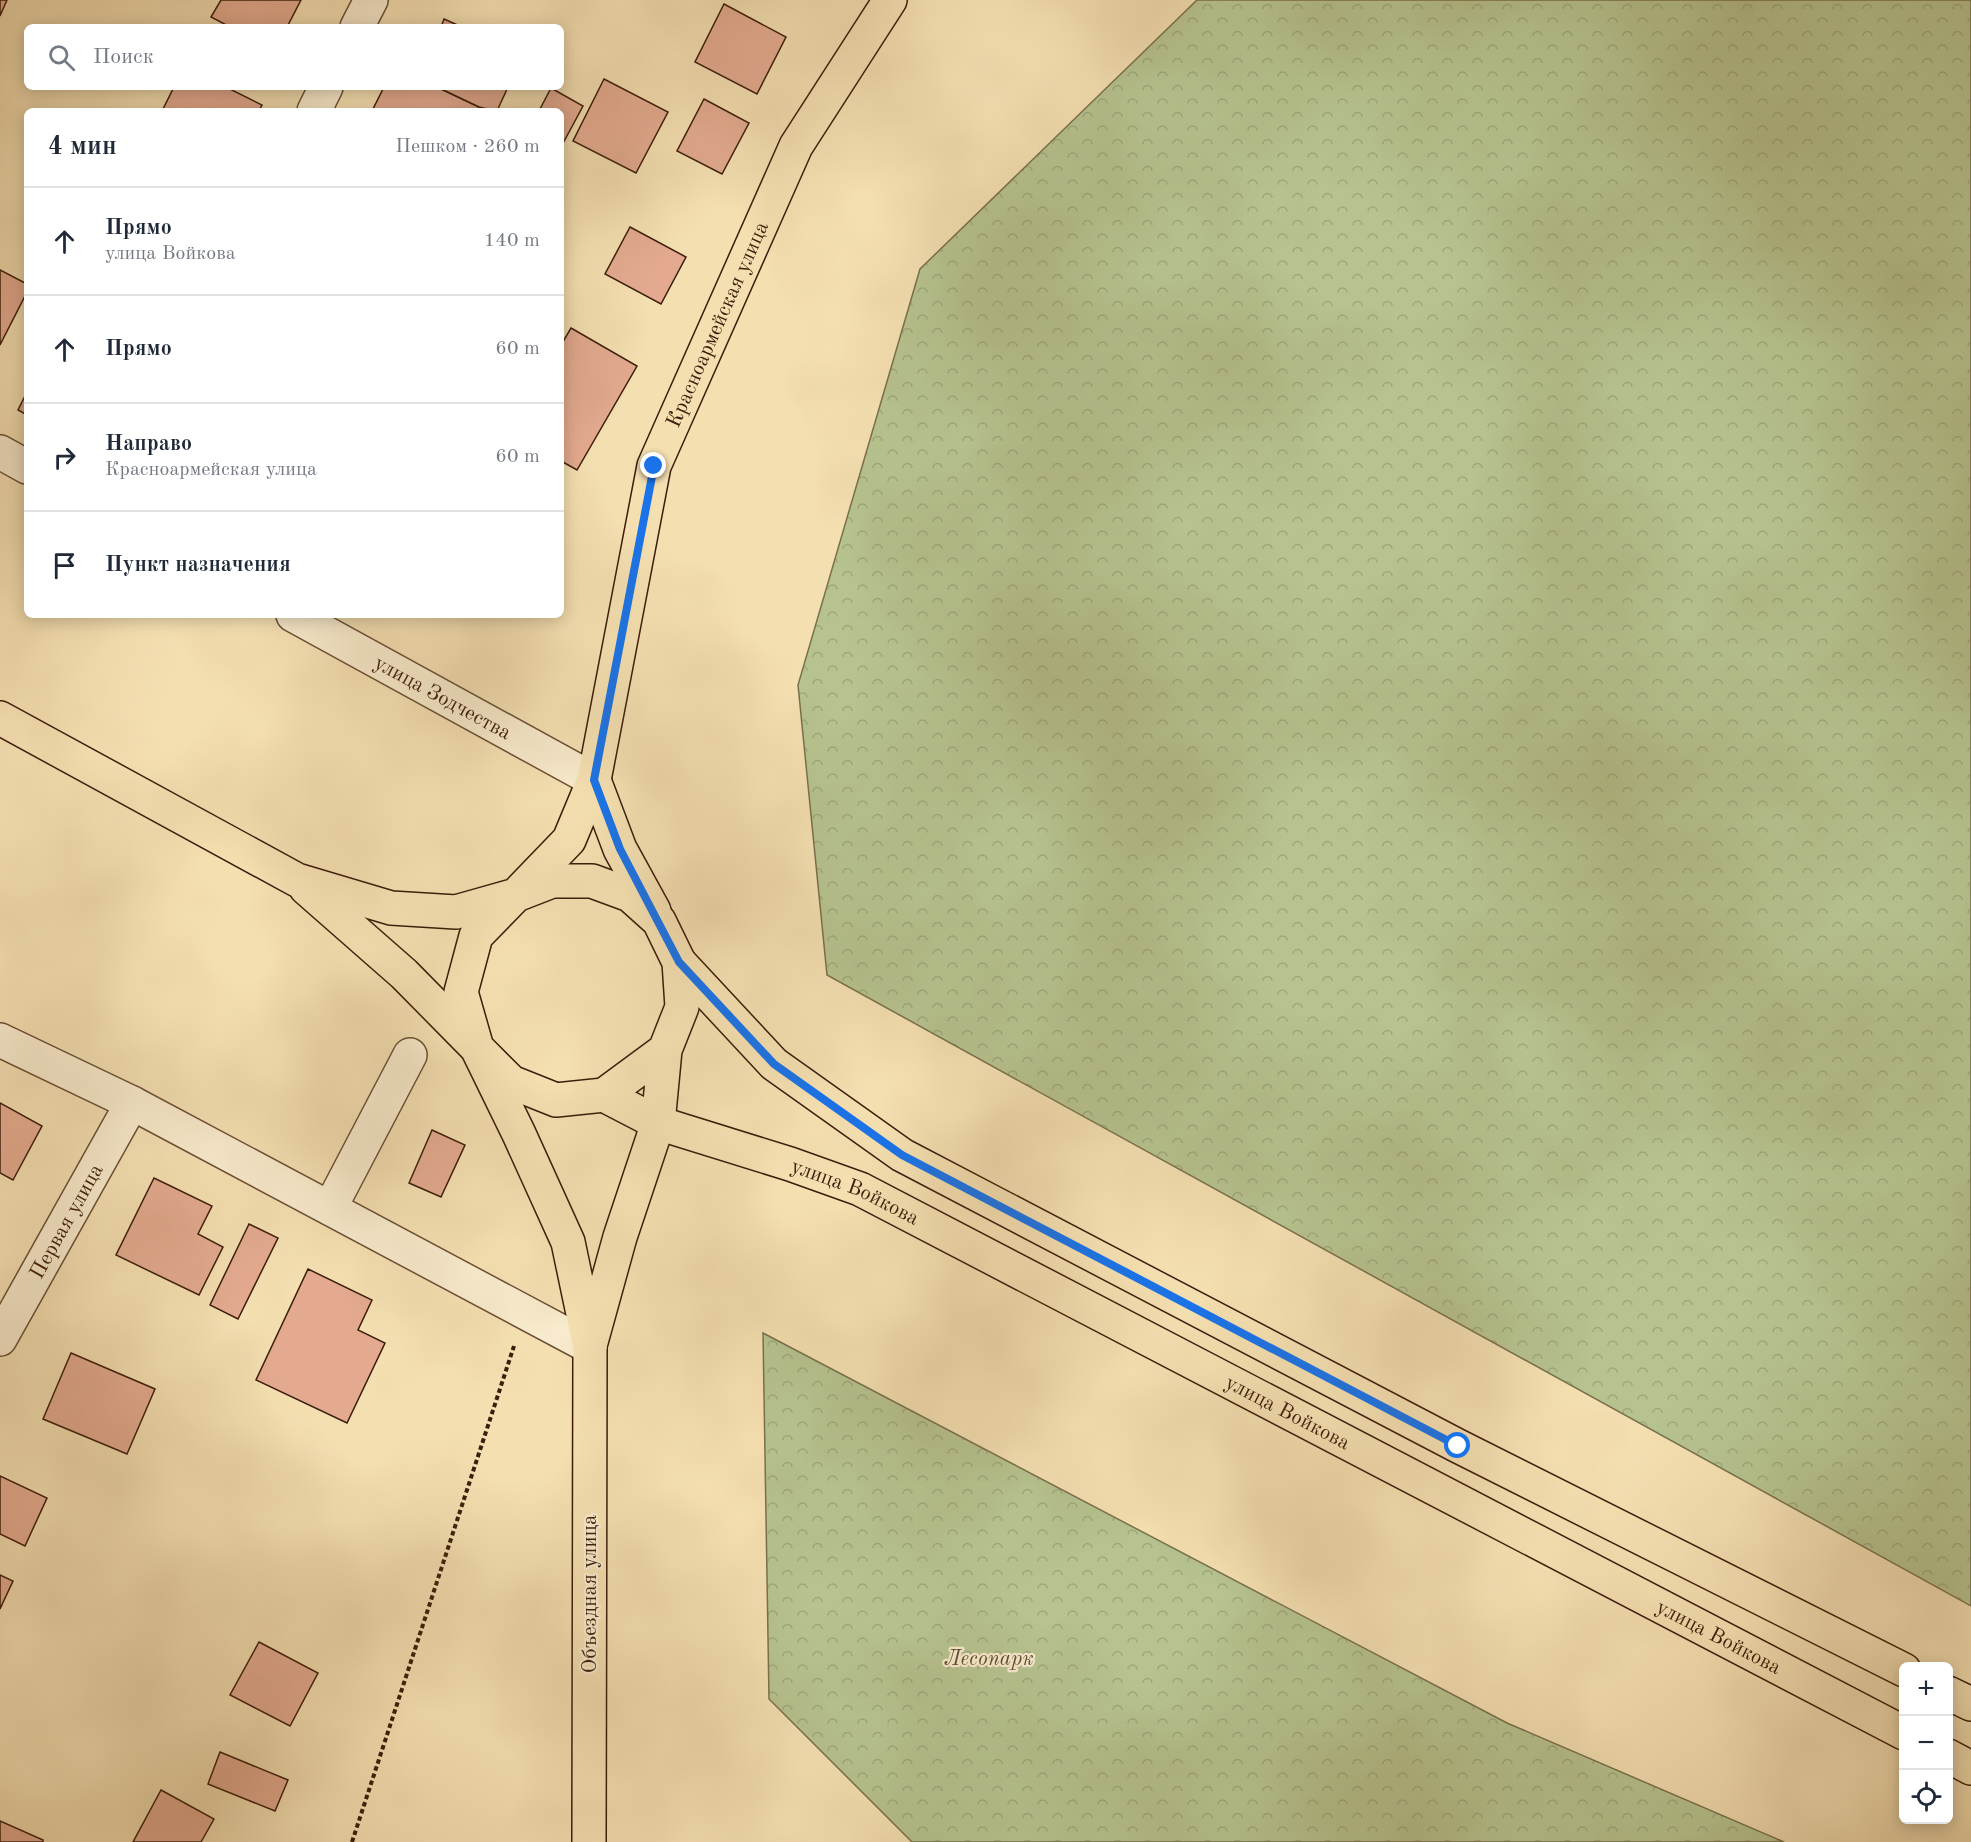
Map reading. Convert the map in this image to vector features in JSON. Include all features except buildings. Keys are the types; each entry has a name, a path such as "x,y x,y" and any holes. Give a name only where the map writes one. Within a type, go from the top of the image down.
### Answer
{"main road":[{"name":"Красноармейская улица","path":"477,1047 461,992 476,936 568,840 594,780 654,466 796,146 890,0"},
{"path":"0,718 297,880 391,908 456,912 516,895 552,880 592,881 630,895 659,921"},
{"path":"594,780 620,849 679,962 774,1064 902,1155 1458,1446 1899,1667"},
{"path":"297,880 404,974 511,1082 556,1100 604,1095 665,1050"},
{"path":"590,1347 620,1237 658,1123 665,1050 682,1007 679,962"},
{"path":"477,1047 568,1242 590,1347"},
{"name":"улица Войкова","path":"604,1095 658,1123 790,1164 860,1189 1899,1730"},
{"name":"Объездная улица","path":"589,1842 590,1347"},
{"path":"1953,1695 1971,1704"},
{"path":"1953,1759 1971,1768"}],"street":[{"path":"359,24 371,0"},
{"path":"316,108 324,90"},
{"path":"0,452 24,465"},
{"name":"улица Зодчества","path":"298,618 594,780"},
{"path":"0,1040 132,1102 590,1347"},
{"path":"330,1208 410,1055"},
{"name":"Первая улица","path":"0,1339 132,1102"}],"path":[{"path":"352,1842 525,1313"}],"green space":[{"path":"1197,0 1971,0 1971,1606 827,975 798,685 920,269"},
{"name":"Лесопарк","path":"763,1333 1507,1723 1784,1842 912,1842 769,1699"}],"route":[{"path":"654,466 594,780 620,849 679,962 774,1064 902,1155 1458,1446"}]}
